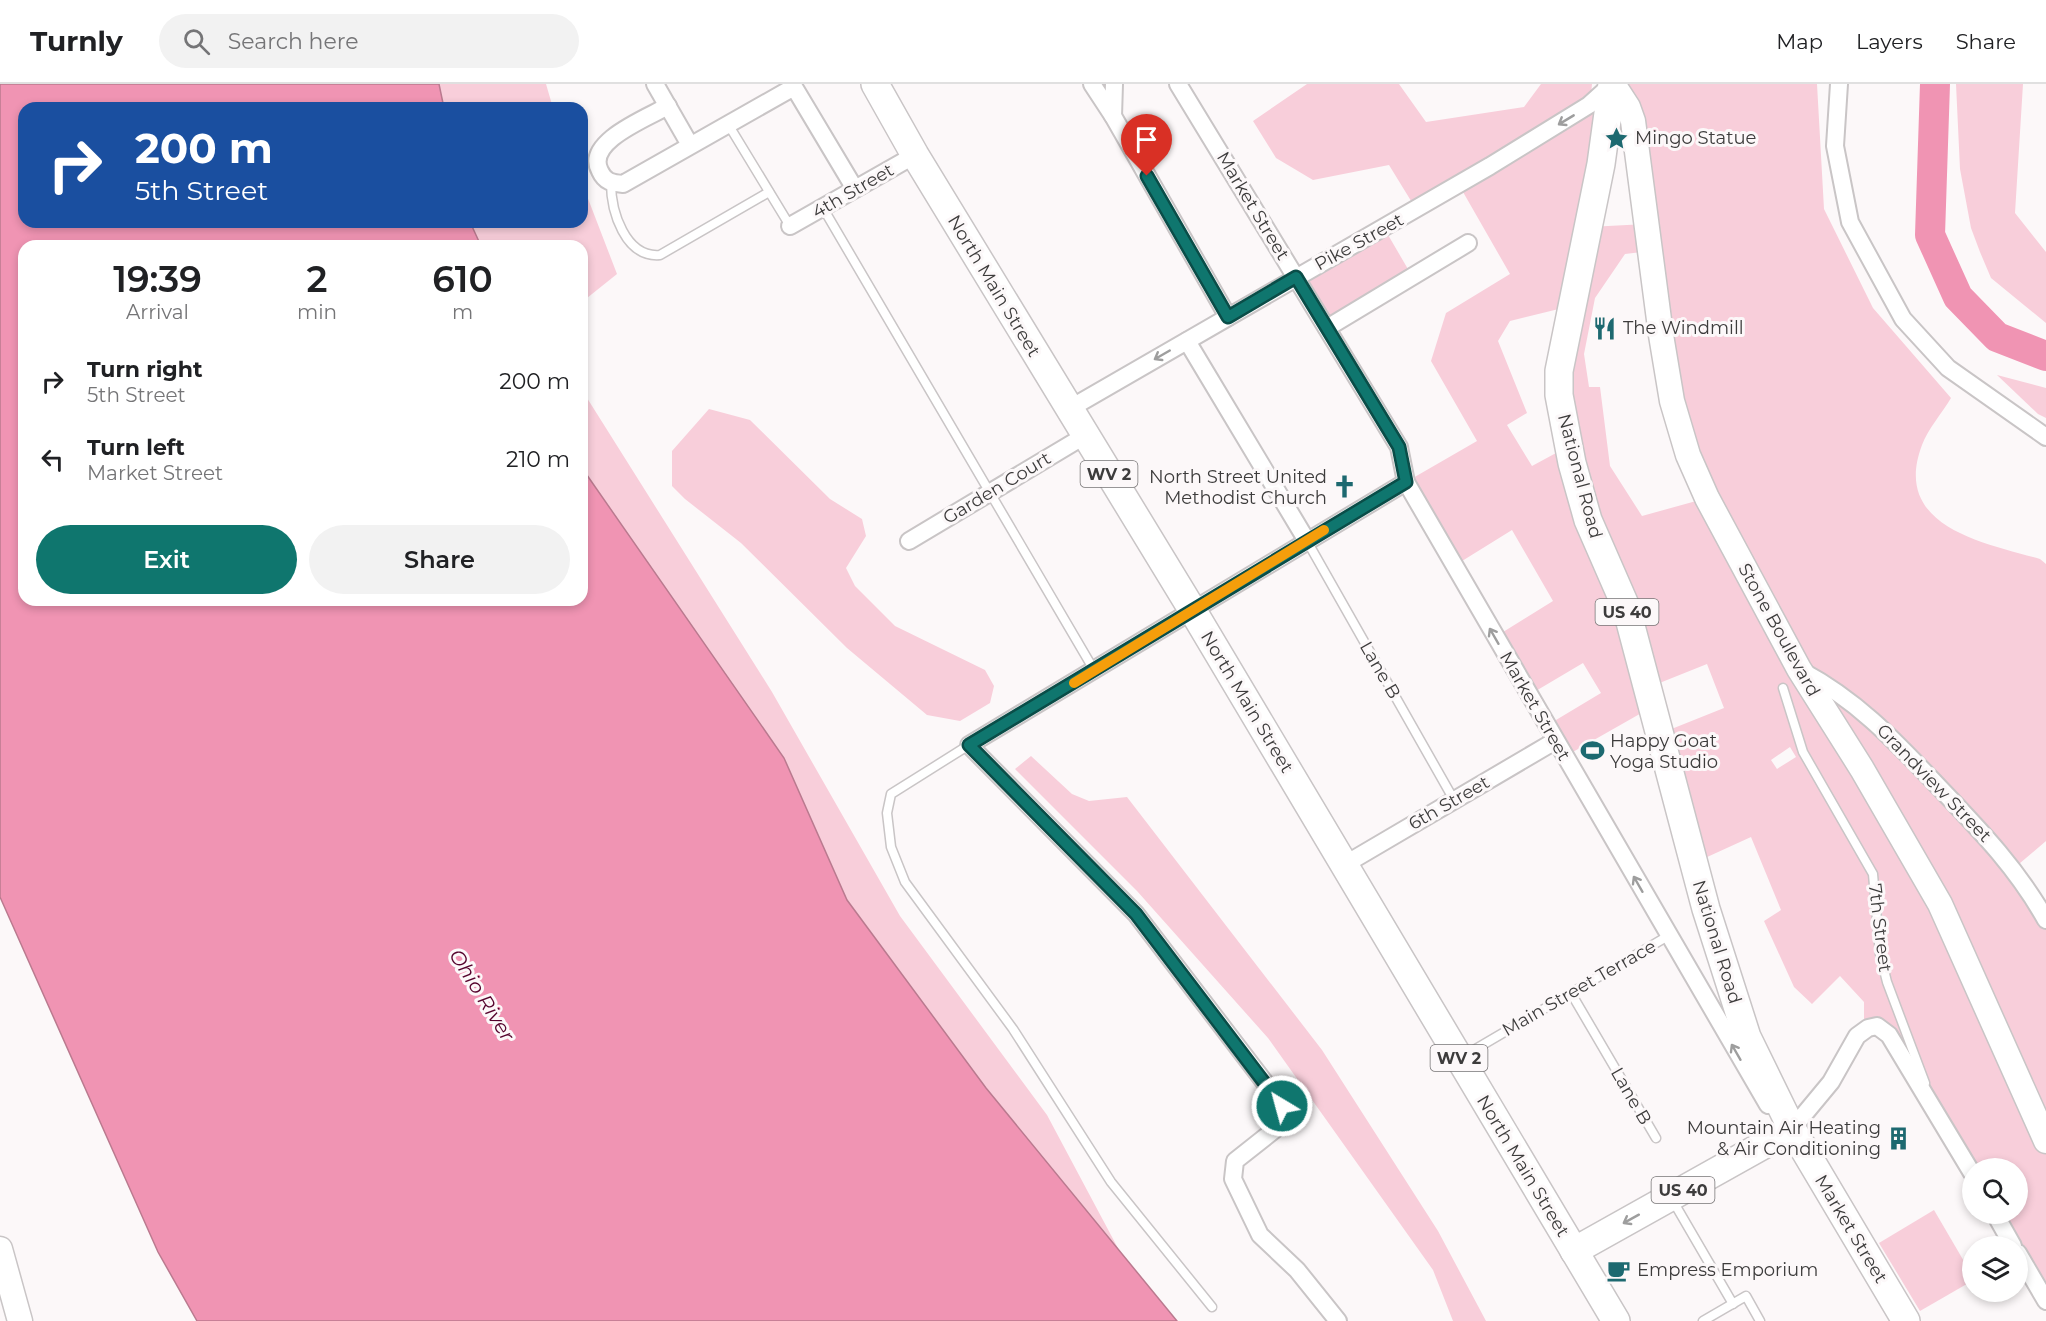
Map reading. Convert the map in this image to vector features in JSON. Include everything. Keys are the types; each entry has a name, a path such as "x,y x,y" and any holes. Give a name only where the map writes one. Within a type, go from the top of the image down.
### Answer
{"main road":[{"name":"North Main Street","path":"875,84 915,155 1193,611 1616,1321"},
{"name":"National Road","path":"1612,84 1599,175 1562,347 1558,395 1572,463 1588,520 1626,607 1732,995 1747,1037 1792,1129"},
{"name":"US 40","path":"1574,1251 1792,1129"},
{"name":"Market Street","path":"1792,1129 1906,1321"}],"street":[{"path":"655,84 690,145"},
{"path":"1092,84 1113,116 1228,317"},
{"path":"1113,116 1114,84"},
{"name":"Market Street","path":"1178,84 1399,447 1406,482 1766,1103 1792,1129"},
{"name":"Pike Street","path":"1069,409 1490,166 1589,105 1612,84"},
{"name":"Stone Boulevard","path":"1612,84 1633,121 1661,335 1672,401 1688,455 1707,498 1799,669 1862,769 1941,904 2046,1141"},
{"path":"1839,84 1835,146 1851,222 1903,319 1948,368 2046,437"},
{"path":"668,106 606,141 597,153 597,165 603,177 611,183 623,183 794,87 855,189"},
{"name":"4th Street","path":"790,226 915,155"},
{"path":"1327,328 1468,243"},
{"path":"1187,341 1307,541"},
{"name":"Garden Court","path":"909,541 1086,435"},
{"path":"1338,1321 1297,1270 1260,1235 1233,1179 1235,1161 1278,1127 1282,1106 1136,914 969,745 1406,482"},
{"name":"Grandview Street","path":"1799,669 1849,699 1888,734 1996,846 2032,895 2046,920"},
{"name":"6th Street","path":"1344,865 1555,741"},
{"path":"1792,1129 1831,1082 1857,1036 1874,1026 1883,1029 1888,1035 1963,1158"},
{"path":"0,1249 20,1321"},
{"path":"2028,1270 2046,1301"}],"lane":[{"path":"728,124 790,226"},
{"path":"611,183 613,212 631,242 639,251 650,256 660,255 770,192"},
{"path":"823,208 1094,671"},
{"name":"Lane B","path":"1307,541 1454,800"},
{"name":"7th Street","path":"1783,688 1803,752 1873,874 1880,954 1887,982 1935,1109"},
{"path":"969,745 891,794 887,813 891,847 905,882 1013,1029 1111,1182 1212,1307"},
{"name":"Main Street Terrace","path":"1459,1059 1668,936"},
{"name":"Lane B","path":"1571,993 1656,1138"},
{"path":"1670,1197 1733,1304"},
{"path":"1703,1321 1746,1296 1760,1321"}],"shaded area":[{"path":"439,84 546,84 551,102 443,102"},
{"path":"1307,84 1399,84 1426,122 1524,107 1541,84 1592,84 1591,95 1612,84 1613,84 1817,84 1824,209 1873,308 1951,398 1922,445 1916,473 1919,495 1931,513 1948,527 1970,538 2040,559 2046,564 2046,841 2013,869 2046,920 2046,1301 2028,1270 2028,1236 2008,1236 2001,1224 2028,1224 2028,1158 1966,1158 1889,1035 1864,1030 1864,1002 1840,976 1812,1004 1794,987 1764,921 1781,910 1751,837 1694,863 1659,734 1724,708 1707,664 1647,688 1652,707 1564,757 1546,726 1601,693 1583,663 1529,695 1495,637 1553,601 1512,530 1454,566 1406,482 1477,441 1431,361 1446,313 1510,274 1459,185 1416,209 1389,165 1313,180 1276,158 1253,121","holes":["1613,84 1646,224 1589,227","1650,251 1707,498 1642,516 1610,466 1600,387 1589,387 1584,354 1595,298 1625,254","1571,306 1569,446 1532,466 1507,425 1527,413 1498,341 1510,321","1790,747 1796,757 1777,769 1771,760"]},
{"path":"1956,84 2023,84 2015,213 2046,252 2046,323 1991,278 1980,252 1971,228 1960,169"},
{"path":"588,199 617,274 588,297 588,240 478,240 473,228 588,228"},
{"path":"1384,228 1412,276 1327,328 1296,277"},
{"path":"1997,375 2046,388 2046,418 2038,414"},
{"path":"588,400 772,692 900,916 1047,1115 1120,1252 986,1088 847,900 784,758 588,477"},
{"path":"709,409 750,420 830,499 862,519 866,536 846,568 855,586 895,626 985,670 994,686 990,703 960,721 927,715 847,648 741,543 672,486 672,451"},
{"path":"1031,756 1072,794 1089,801 1127,797 1322,1050 1438,1231 1486,1321 1453,1321 1433,1270 1268,1038 1137,891 1015,769"},
{"path":"1934,1210 1962,1258 1962,1287 1920,1311 1879,1243"}],"water":[{"name":"Ohio River","path":"0,84 439,84 443,102 18,102 18,228 473,228 478,240 18,240 18,606 588,606 588,477 784,758 847,900 986,1088 1177,1321 197,1321 158,1252 0,897"}],"waterway":[{"path":"1935,84 1930,235 1958,297 1997,337 2046,356"}],"slow traffic":[{"path":"1074,683 1324,530"}],"place":[{"name":"Mingo Statue","path":"1617,138"},
{"name":"The Windmill","path":"1605,328"},
{"name":"North Street United Methodist Church","path":"1345,487"},
{"name":"Happy Goat Yoga Studio","path":"1592,751"},
{"name":"Mountain Air Heating & Air Conditioning","path":"1899,1138"},
{"name":"Empress Emporium","path":"1619,1270"}],"route":[{"path":"1147,176 1228,317 1296,277 1399,447 1406,482 969,745 1136,914 1282,1106"}]}
